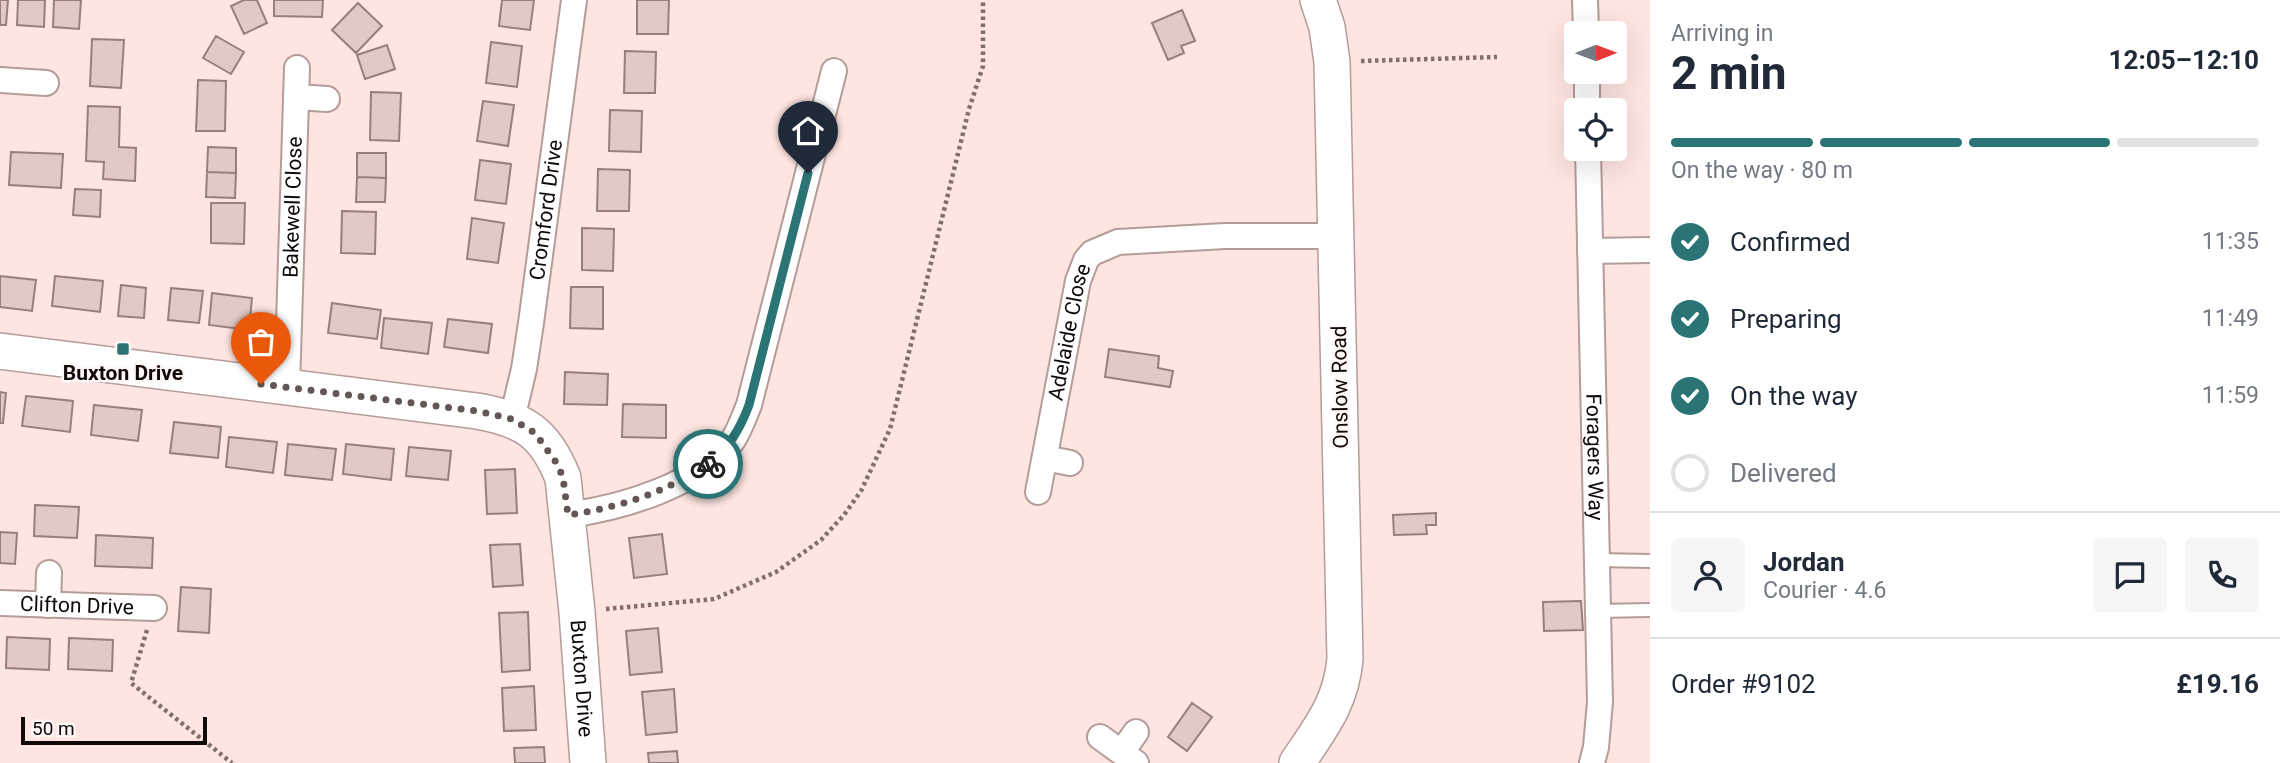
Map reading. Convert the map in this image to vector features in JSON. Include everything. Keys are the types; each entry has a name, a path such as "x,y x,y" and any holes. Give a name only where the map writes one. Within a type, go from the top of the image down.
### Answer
{"street":[{"name":"Cromford Drive","path":"512,419 531,323 573,0"},
{"name":"Onslow Road","path":"1297,763 1331,711 1339,692 1345,659 1332,62 1327,27 1318,0"},
{"path":"1585,0 1586,21"},
{"name":"Bakewell Close","path":"287,387 297,68"},
{"path":"568,515 595,511 681,481 711,462 738,431 749,405 834,71"},
{"path":"0,80 46,83"},
{"path":"296,97 327,99"},
{"name":"Foragers Way","path":"1588,161 1600,702 1592,763"},
{"name":"Adelaide Close","path":"1038,492 1078,281 1086,260 1092,253 1118,242 1130,241 1225,236 1336,236"},
{"path":"1590,251 1650,250"},
{"name":"Buxton Drive","path":"0,351 477,411 512,419 535,433 558,465 563,478 577,612 588,763"},
{"path":"1045,458 1070,464"},
{"path":"48,605 49,573"},
{"name":"Clifton Drive","path":"0,603 154,608"},
{"path":"1100,737 1129,758 1136,732"}],"lane":[{"path":"1596,560 1650,561"},
{"path":"1597,611 1650,610"}],"path":[{"path":"577,612 714,598 776,572 821,540 861,491 890,429 969,109 983,66 983,0"},
{"path":"1332,62 1497,57"},
{"path":"154,608 131,683 232,763"}],"building":[{"path":"0,0 8,0 6,25 0,25"},
{"path":"18,0 45,0 44,27 17,25"},
{"path":"54,0 81,0 79,29 53,27"},
{"path":"244,0 257,0 267,23 244,34 231,6"},
{"path":"274,0 323,0 322,17 274,16"},
{"path":"502,0 534,0 530,30 499,26"},
{"path":"637,0 669,0 668,34 637,34"},
{"path":"358,3 382,26 356,53 332,30"},
{"path":"1182,10 1195,41 1181,46 1184,53 1168,60 1152,23"},
{"path":"216,36 244,52 231,74 203,58"},
{"path":"92,39 124,40 121,88 90,86"},
{"path":"491,42 522,46 517,87 486,83"},
{"path":"387,45 395,69 365,79 357,55"},
{"path":"625,51 656,52 655,93 624,93"},
{"path":"198,80 226,81 225,131 196,131"},
{"path":"371,92 401,93 399,141 370,140"},
{"path":"483,101 514,105 508,146 477,141"},
{"path":"88,106 120,107 119,147 136,148 135,181 103,179 104,162 86,161"},
{"path":"610,110 642,111 641,152 609,151"},
{"path":"208,147 236,148 236,173 207,172"},
{"path":"11,152 63,154 61,188 9,185"},
{"path":"357,153 386,153 386,178 357,177"},
{"path":"480,160 511,164 506,204 475,200"},
{"path":"598,169 630,170 629,211 597,211"},
{"path":"207,172 236,173 235,198 206,197"},
{"path":"357,177 386,178 385,202 356,202"},
{"path":"75,189 101,190 100,217 73,215"},
{"path":"211,203 245,203 244,244 211,243"},
{"path":"342,211 376,212 375,254 341,253"},
{"path":"472,218 504,223 498,263 467,259"},
{"path":"582,228 614,229 613,271 582,270"},
{"path":"0,276 36,280 32,311 0,307"},
{"path":"55,276 103,281 100,312 52,306"},
{"path":"121,285 146,288 144,318 118,316"},
{"path":"571,287 603,287 603,329 570,328"},
{"path":"171,288 203,291 199,323 168,320"},
{"path":"212,293 252,298 249,330 209,325"},
{"path":"332,303 381,310 377,339 328,333"},
{"path":"384,318 432,323 428,354 381,348"},
{"path":"448,319 492,324 488,353 444,347"},
{"path":"1109,349 1159,356 1158,368 1173,371 1170,387 1105,377"},
{"path":"565,372 608,374 607,405 564,404"},
{"path":"0,392 6,393 3,423 0,423"},
{"path":"26,396 73,401 70,432 22,426"},
{"path":"623,404 666,405 666,438 622,437"},
{"path":"94,405 142,410 138,441 91,435"},
{"path":"174,422 221,427 218,458 170,453"},
{"path":"229,437 277,442 273,473 226,467"},
{"path":"288,444 336,449 332,480 285,475"},
{"path":"346,444 394,449 391,480 343,474"},
{"path":"409,447 451,451 448,480 406,476"},
{"path":"515,469 517,513 487,514 485,470"},
{"path":"35,505 79,507 77,538 34,536"},
{"path":"1436,513 1436,525 1426,525 1427,534 1394,535 1393,515"},
{"path":"0,532 17,533 15,564 0,563"},
{"path":"662,534 667,574 634,578 629,538"},
{"path":"96,535 153,538 152,568 95,566"},
{"path":"520,544 523,585 493,587 490,545"},
{"path":"181,587 211,589 209,633 178,631"},
{"path":"1581,601 1583,630 1544,631 1543,602"},
{"path":"528,612 530,670 502,672 499,613"},
{"path":"658,628 662,672 630,675 626,631"},
{"path":"7,637 50,639 49,670 6,668"},
{"path":"69,638 113,640 112,671 68,669"},
{"path":"534,686 536,730 504,731 502,688"},
{"path":"674,689 677,732 646,735 642,692"},
{"path":"1192,703 1212,717 1187,751 1168,737"},
{"path":"544,747 545,763 515,763 514,748"},
{"path":"677,751 678,763 649,763 648,753"}],"way so far":[{"path":"261,384 492,413 512,419 535,433 558,465 563,478 568,515 595,511 658,491 681,481 708,464"}],"place":[{"name":"Buxton Drive","path":"123,349"}],"route":[{"path":"708,464 731,442 749,405 808,173"}]}
